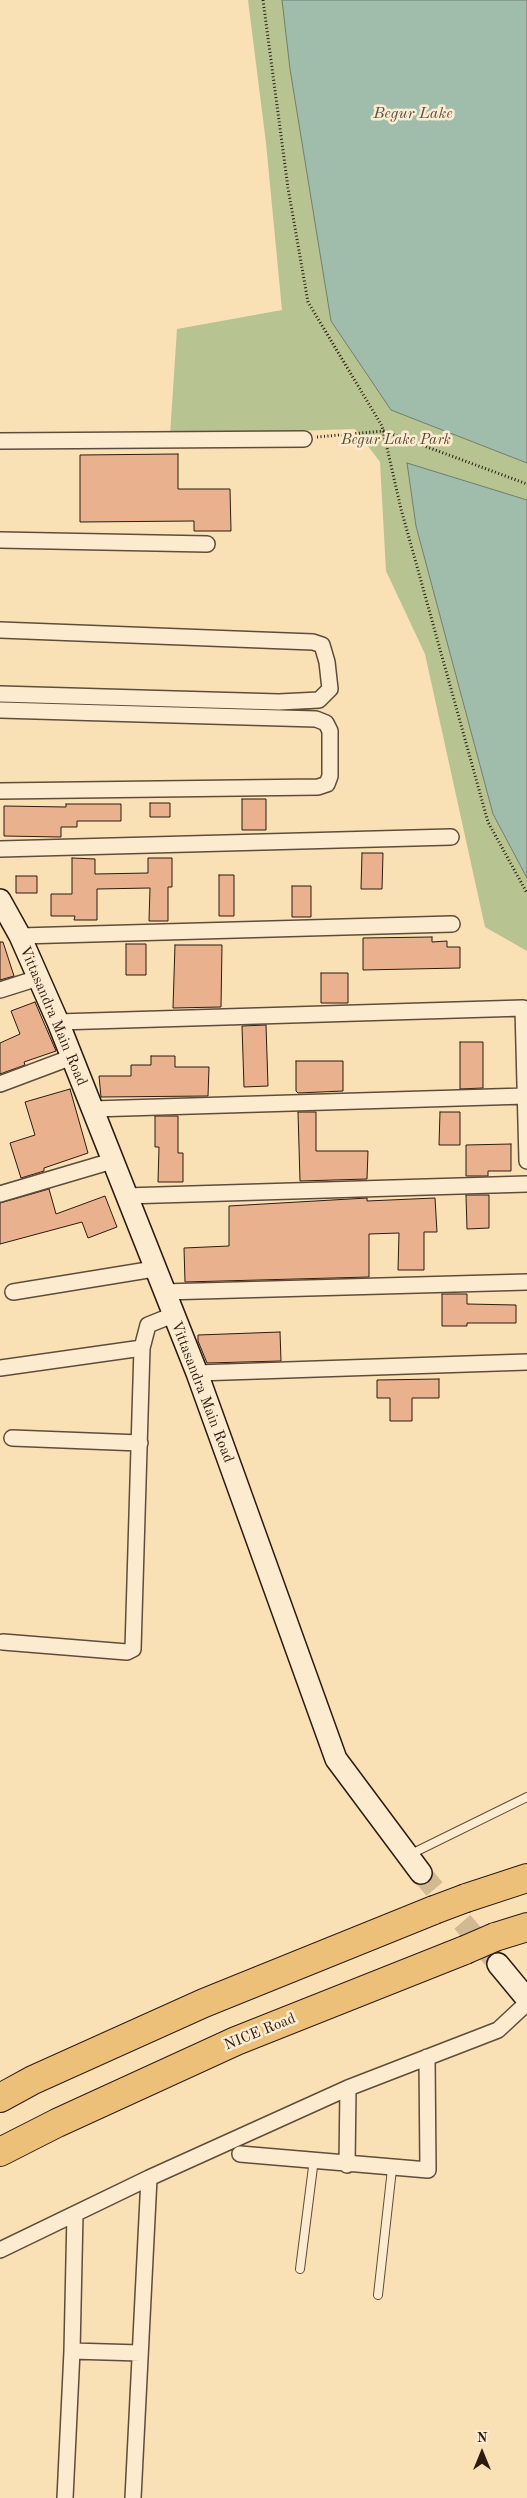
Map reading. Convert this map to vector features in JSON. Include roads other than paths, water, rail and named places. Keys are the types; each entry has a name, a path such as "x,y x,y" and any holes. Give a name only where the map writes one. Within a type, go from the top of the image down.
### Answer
{"highway":[{"path":"0,2098 204,2003 434,1910 527,1878"},
{"name":"NICE Road","path":"0,2152 57,2122 236,2042 494,1937 527,1926"}],"street":[{"path":"0,441 304,439"},
{"path":"0,540 207,544"},
{"path":"0,630 313,642 322,645 327,662 330,689 319,700 279,702 0,694"},
{"path":"0,710 316,719 326,723 330,731 330,776 327,784 318,787 0,791"},
{"path":"0,849 451,837"},
{"name":"Vittasandra Main Road","path":"2,906 20,936 58,1022 163,1292 197,1373 336,1759 421,1873"},
{"path":"20,936 452,924"},
{"path":"0,990 38,978"},
{"path":"58,1022 523,1008 527,1161"},
{"path":"0,1084 72,1057"},
{"path":"92,1109 525,1096"},
{"path":"0,1194 112,1161"},
{"path":"125,1196 527,1184"},
{"path":"13,1292 154,1269"},
{"path":"163,1292 527,1282"},
{"path":"3,1642 127,1652 133,1648 142,1348 148,1325 173,1315"},
{"path":"0,1368 142,1348"},
{"path":"197,1373 527,1362"},
{"path":"12,1438 140,1443"},
{"path":"0,2250 149,2178 348,2088 498,2030 525,1993 498,1964"},
{"path":"240,2154 392,2169 428,2170 428,2057"},
{"path":"347,2165 348,2088"},
{"path":"133,2498 149,2178"},
{"path":"65,2498 72,2351 75,2214"},
{"path":"72,2351 140,2353"}],"lane":[{"path":"408,1855 527,1797"},
{"path":"300,2269 314,2160"},
{"path":"378,2295 392,2169"}],"water":[{"name":"Begur Lake","path":"282,0 527,0 527,463 391,410 331,321 290,69"},
{"path":"407,463 527,500 527,878 493,814 416,526"}],"tunnel":[{"path":"421,1873 498,1964"}],"park label":[{"name":"Begur Lake Park","path":"396,440"}]}
